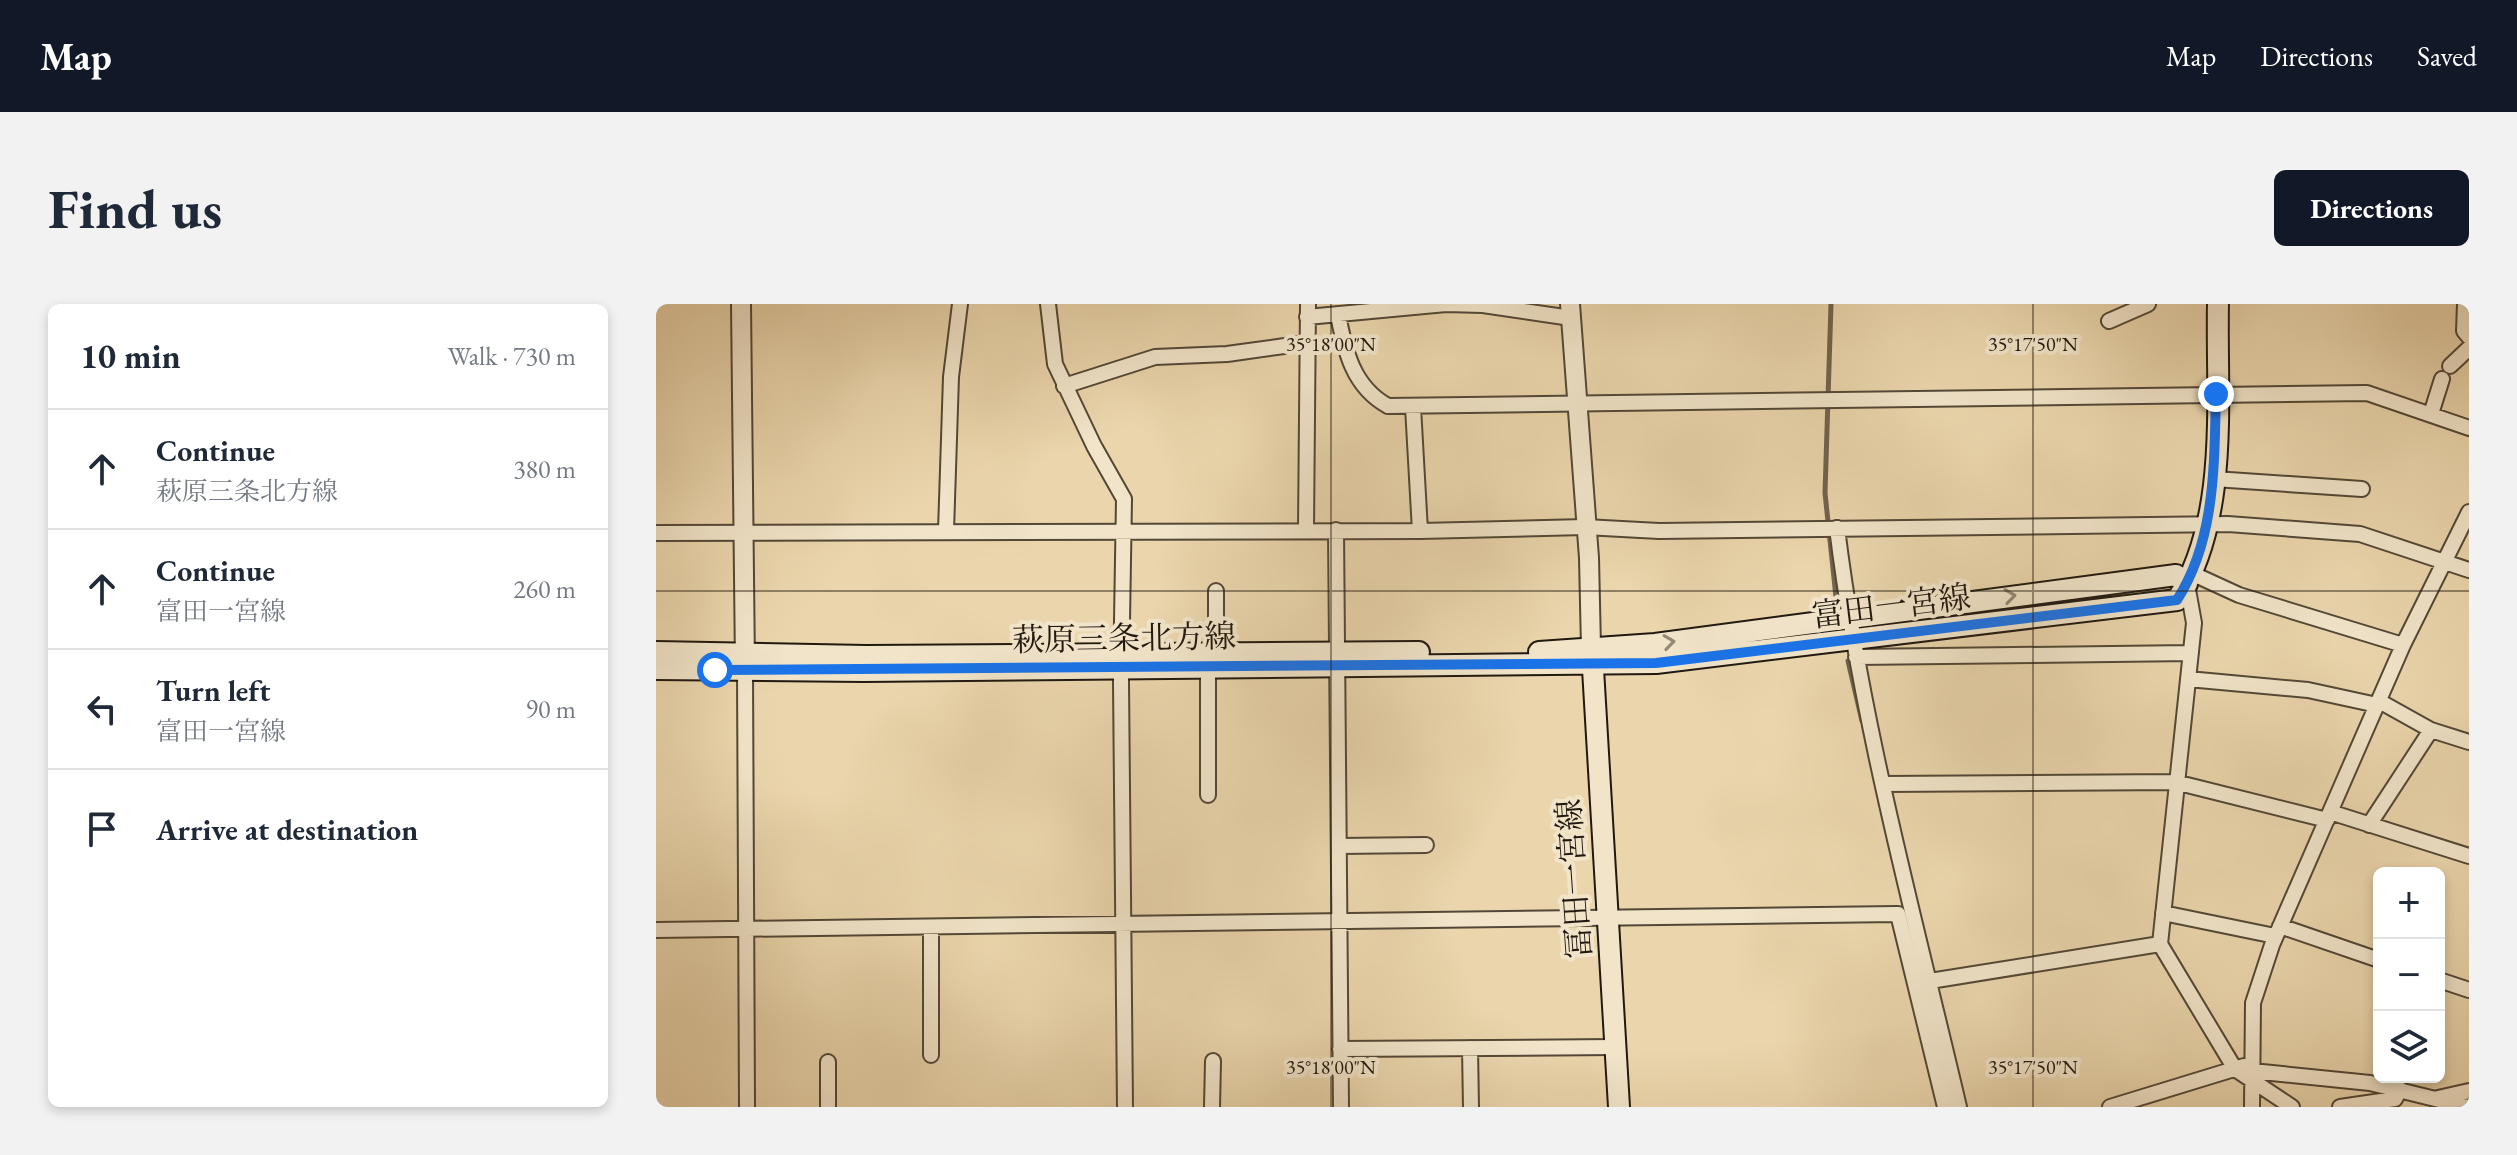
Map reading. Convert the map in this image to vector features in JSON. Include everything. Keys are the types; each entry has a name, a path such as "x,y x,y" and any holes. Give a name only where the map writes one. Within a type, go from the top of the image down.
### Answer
{"main road":[{"path":"2189,579 2204,542 2214,479 2218,304"},
{"name":"富田一宮線","path":"2176,575 2189,579 2177,600 1854,649 1726,657 1592,657 1655,644 2176,575"},
{"name":"萩原三条北方線","path":"656,652 745,662"},
{"name":"萩原三条北方線","path":"656,669 745,662 1592,657"},
{"name":"冨田一宮線","path":"1592,657 1619,1107"}],"street":[{"path":"741,304 747,1107"},
{"path":"946,531 951,377 960,304"},
{"path":"1048,304 1055,364 1124,499 1125,1107"},
{"path":"1306,529 1307,310 1338,315 1446,304 1571,311 1592,657"},
{"path":"2109,321 2148,304"},
{"path":"2465,304 2464,331 2469,337"},
{"path":"1338,315 1345,348 1360,382 1374,398 1388,406 2367,393 2469,428"},
{"path":"1064,386 1155,357 1227,354 1306,343"},
{"path":"2431,414 2446,373 2469,348"},
{"path":"1413,407 1420,531"},
{"path":"2214,479 2362,489"},
{"path":"2252,1107 2253,1003 2278,931 2403,645 2469,512"},
{"path":"656,533 1420,531 1585,527 1659,531 2205,523 2360,534 2469,570"},
{"path":"1831,528 1854,649 1959,1107"},
{"path":"1336,530 1341,1107"},
{"path":"2235,1069 2160,944 2194,623 2189,579 2403,645"},
{"path":"1208,795 1216,591"},
{"path":"1854,649 2191,653"},
{"path":"2188,679 2308,690 2378,703 2431,730 2469,742"},
{"path":"2369,825 2431,730"},
{"path":"1884,784 2175,782 2369,825 2469,856"},
{"path":"1339,846 1426,845"},
{"path":"2163,913 2278,931 2373,958"},
{"path":"656,930 1898,914 1945,1107"},
{"path":"931,928 931,1055"},
{"path":"1930,981 2160,944"},
{"path":"2445,982 2469,990"},
{"path":"1340,1049 1615,1047"},
{"path":"1470,1048 1471,1107"},
{"path":"1212,1107 1213,1061"},
{"path":"828,1062 828,1107"},
{"path":"2110,1107 2235,1069 2400,1089 2468,1107"},
{"path":"2252,1072 2292,1107"},
{"path":"2340,1107 2395,1099 2400,1089"},
{"path":"2400,1089 2407,1107"},
{"path":"2435,1098 2469,1091"}],"waterway":[{"path":"1831,304 1825,493 1836,597"},
{"path":"1848,661 1862,721"}],"route":[{"path":"715,670 1592,666 1656,663 1726,657 2177,600 2204,542 2214,479 2216,394"}]}
